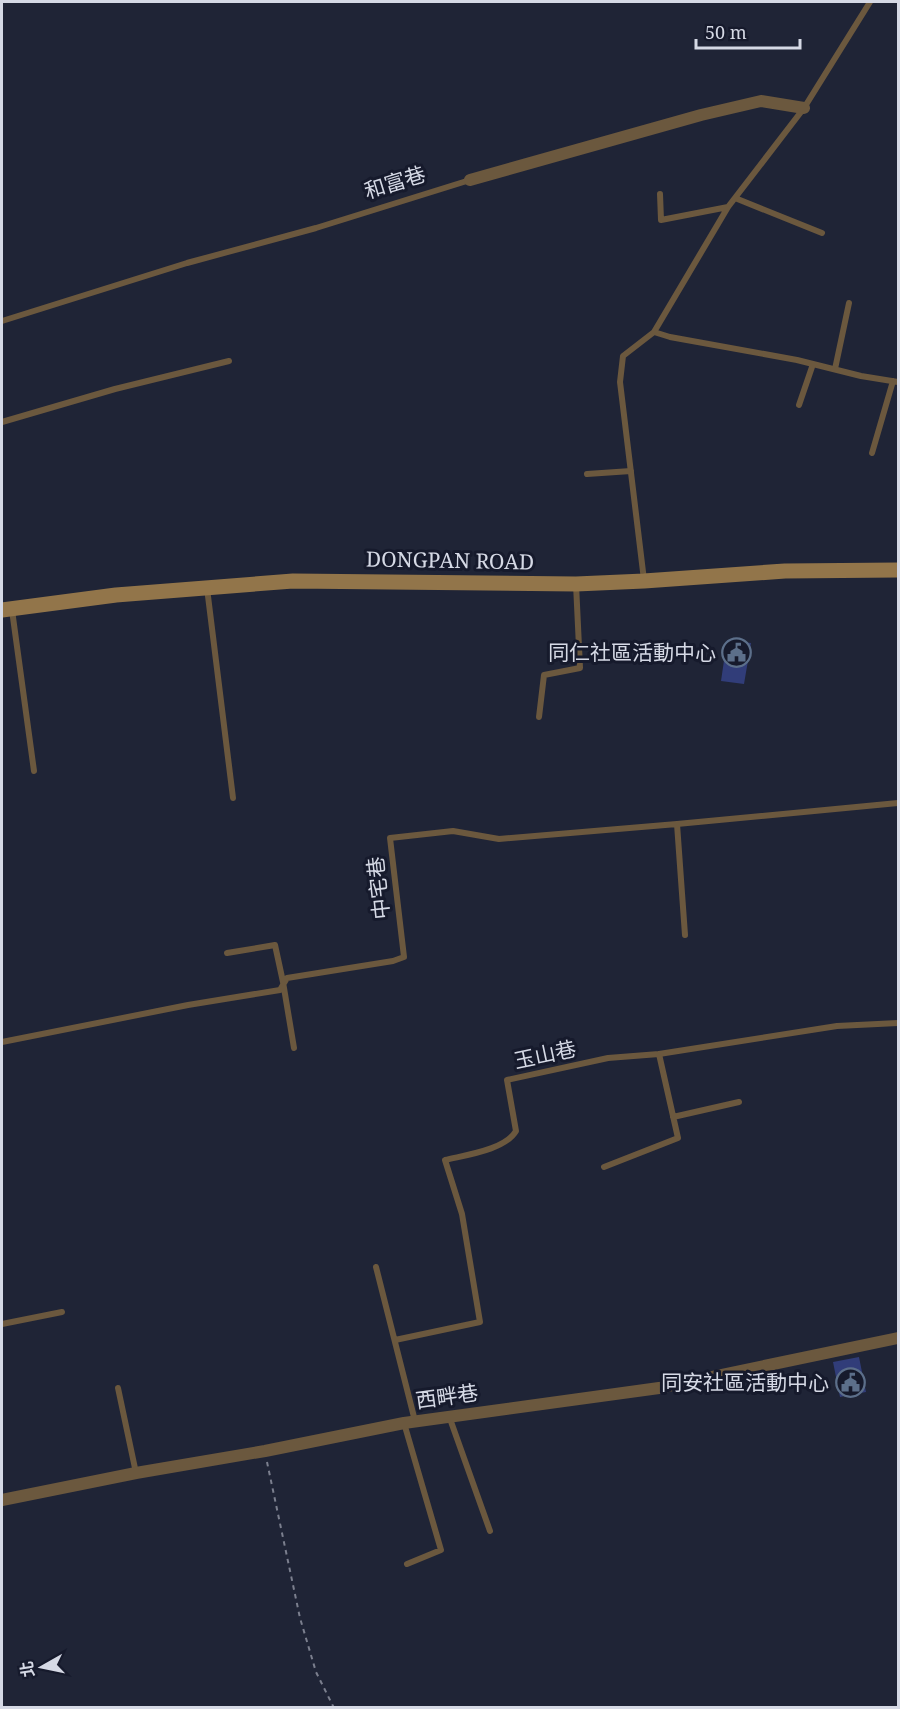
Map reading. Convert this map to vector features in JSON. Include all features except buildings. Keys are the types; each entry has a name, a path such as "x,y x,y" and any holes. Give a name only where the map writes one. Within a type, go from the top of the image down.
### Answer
{"street":[{"name":"和富巷","path":"470,180 701,115 761,101 804,108"},
{"name":"DONGPAN ROAD","path":"7,610 116,595 293,581 576,584 785,571 898,570"},
{"name":"西畔巷","path":"2,1498 265,1451 409,1422 659,1388 898,1338"}],"lane":[{"path":"644,581 620,382 623,356 654,332 728,207 804,108 870,2"},
{"name":"和富巷","path":"2,321 187,263 316,228 470,180"},
{"path":"660,194 661,220 728,207"},
{"path":"735,198 822,233"},
{"path":"835,369 849,303"},
{"path":"654,332 670,338 813,364 896,382 872,453"},
{"path":"2,422 115,389 229,361"},
{"path":"799,405 813,364"},
{"path":"587,474 631,471"},
{"path":"539,717 544,675 580,668 576,584"},
{"path":"207,588 233,798"},
{"path":"7,610 34,771"},
{"name":"中宅巷","path":"2,1042 188,1005 280,990 287,978 393,961 404,957 390,838 453,831 499,839 898,803"},
{"path":"677,824 685,935"},
{"path":"227,953 275,945 284,982 294,1048"},
{"name":"玉山巷","path":"395,1341 480,1322 462,1214 445,1160 487,1150 512,1138 516,1131 507,1080 608,1058 659,1054 837,1026 898,1023"},
{"path":"604,1167 678,1138 659,1054"},
{"path":"673,1117 739,1102"},
{"path":"376,1267 395,1341 409,1422 441,1550 407,1564"},
{"path":"2,1324 62,1312"},
{"path":"118,1388 136,1473"},
{"path":"449,1416 490,1531"}],"path":[{"path":"265,1451 300,1618 316,1672 334,1707"}],"place":[{"name":"同仁社區活動中心","path":"737,653"},
{"name":"同安社區活動中心","path":"850,1383"}]}
